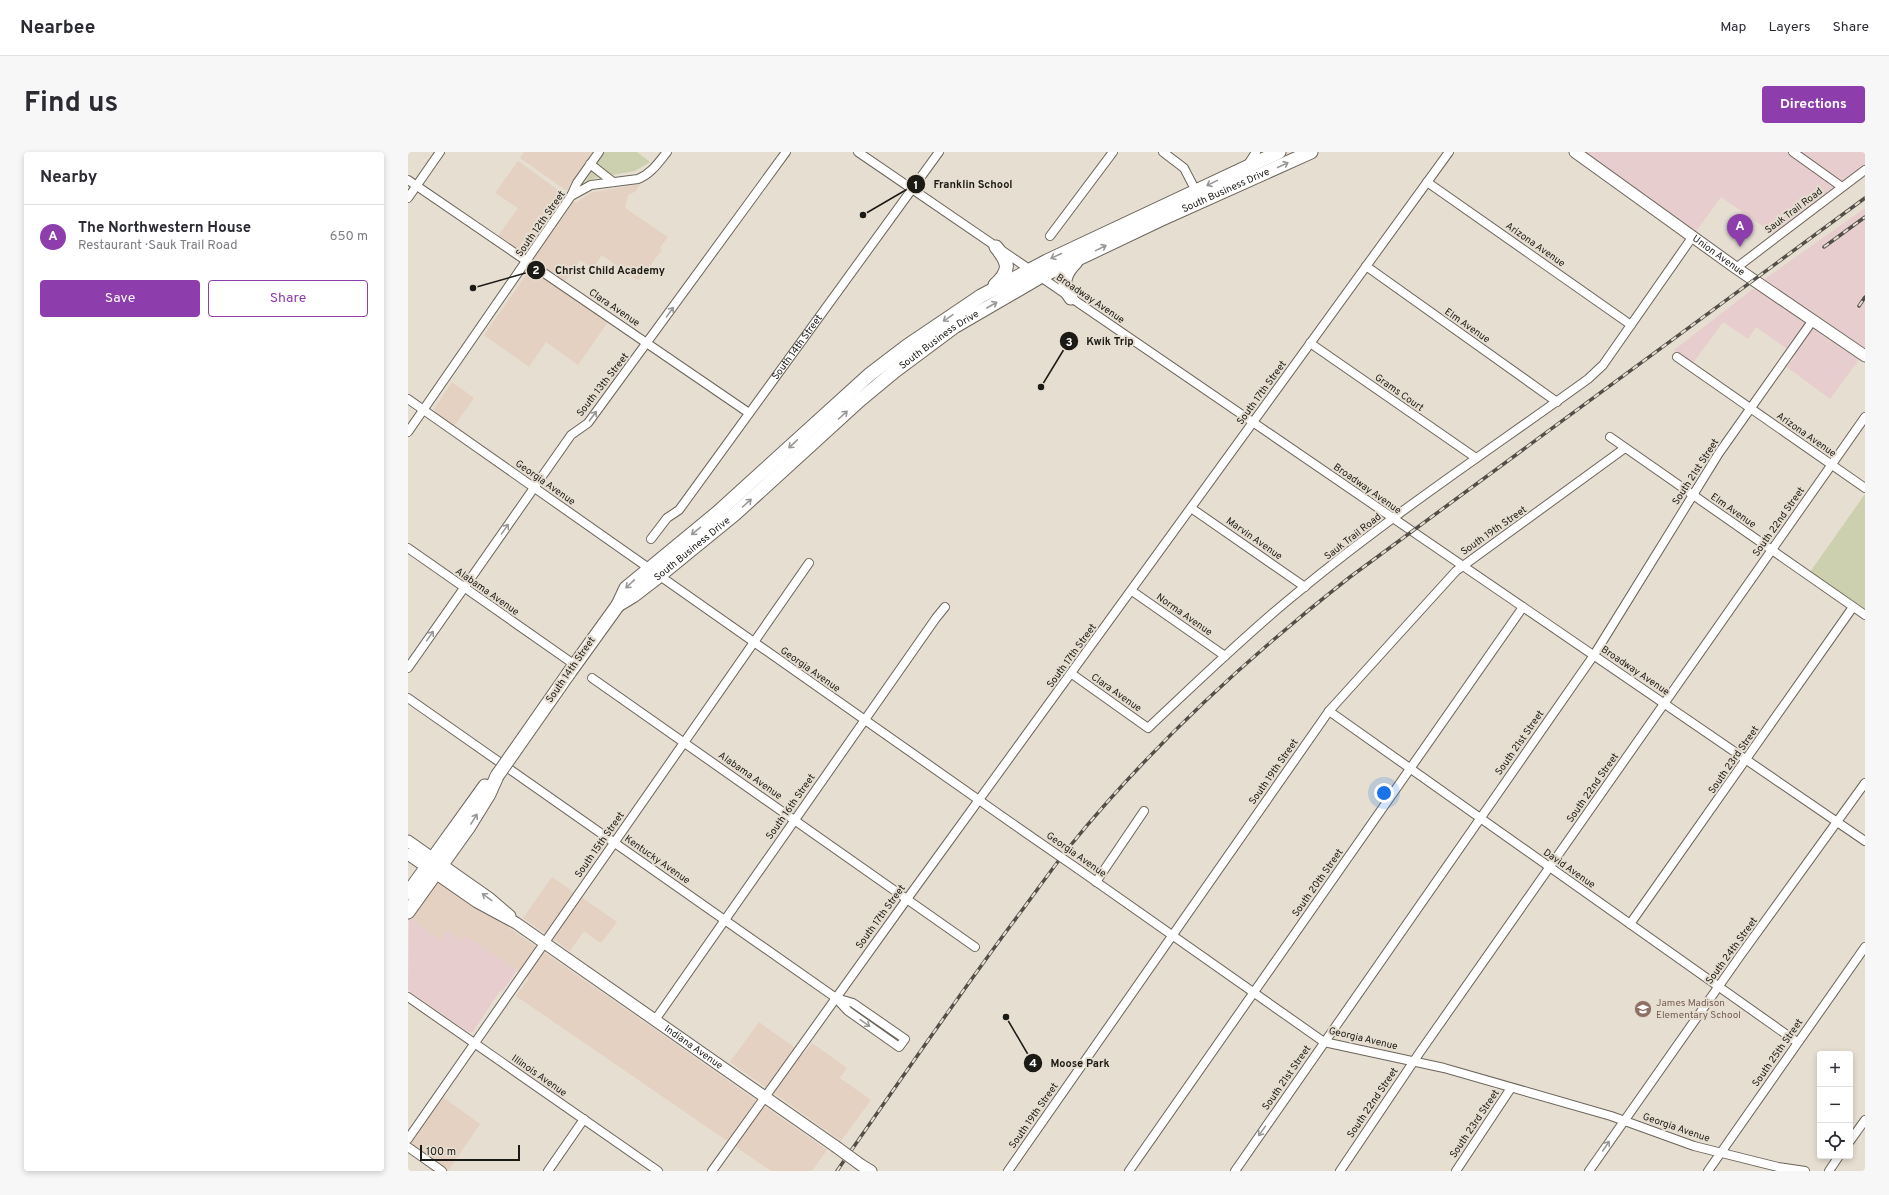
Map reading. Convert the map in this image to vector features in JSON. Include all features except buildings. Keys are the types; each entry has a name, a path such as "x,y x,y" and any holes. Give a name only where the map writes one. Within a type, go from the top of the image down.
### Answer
{"main road":[{"name":"South Business Drive","path":"618,605 633,596 659,576 735,514 860,400 895,371 954,327 1040,277 1080,258 1198,196 1247,166 1279,152"},
{"name":"South Business Drive","path":"648,568 717,513 869,375 907,346 988,292 1029,270 1198,196 1311,152"},
{"name":"Union Avenue","path":"1575,152 1736,268 1865,356"},
{"path":"988,292 1006,271 1006,261 996,247"},
{"path":"1071,298 1065,288 1064,279 1069,269 1080,258"},
{"name":"South 14th Street","path":"408,912 434,866 489,794 497,776 618,605 624,590 648,568"},
{"name":"Indiana Avenue","path":"408,840 434,866 477,902 516,923 871,1171"},
{"name":"Indiana Avenue","path":"408,854 434,866"},
{"name":"South 14th Street","path":"408,893 434,866"}],"street":[{"path":"408,198 440,152"},
{"path":"571,196 576,185 598,152"},
{"name":"South 12th Street","path":"408,432 571,196 586,187 644,177 656,167 667,152"},
{"name":"South 13th Street","path":"408,668 571,435 588,423 648,343 786,152"},
{"name":"Broadway Avenue","path":"858,152 1865,841"},
{"name":"South 14th Street","path":"651,539 668,516 679,510 939,152"},
{"path":"1050,236 1113,152"},
{"path":"1163,152 1184,168 1198,196"},
{"path":"1247,166 1256,152"},
{"name":"South 17th Street","path":"712,1171 907,899 1072,674 1449,152"},
{"path":"1793,152 1842,187"},
{"path":"590,164 613,182"},
{"name":"Sauk Trail Road","path":"1736,268 1865,170"},
{"name":"Clara Avenue","path":"408,180 749,413"},
{"name":"Arizona Avenue","path":"1427,182 1631,325"},
{"path":"1631,325 1693,236"},
{"name":"Elm Avenue","path":"1366,266 1557,402"},
{"name":"South 21st Street","path":"1234,1171 1594,655 1693,495 1751,408 1813,320"},
{"name":"Sauk Trail Road","path":"1148,728 1225,656 1305,587 1393,519 1476,458 1557,402 1599,370 1631,325"},
{"name":"Grams Court","path":"1310,344 1476,458"},
{"name":"Arizona Avenue","path":"1677,357 1865,488"},
{"name":"Georgia Avenue","path":"408,399 1324,1042 1462,1072 1624,1121 1680,1141 1720,1153 1804,1171"},
{"name":"South 22nd Street","path":"1340,1171 1414,1061 1865,417"},
{"name":"Elm Avenue","path":"1610,437 1865,615"},
{"name":"South 19th Street","path":"1008,1171 1329,711 1454,573 1625,448"},
{"name":"Marvin Avenue","path":"1191,508 1305,587"},
{"name":"Alabama Avenue","path":"408,548 572,669"},
{"name":"South 15th Street","path":"408,1139 809,563"},
{"name":"Norma Avenue","path":"1132,591 1225,656"},
{"name":"South 16th Street","path":"655,1020 864,720 945,607"},
{"name":"South 20th Street","path":"1129,1171 1523,607"},
{"name":"South 23rd Street","path":"1630,924 1853,607"},
{"name":"Clara Avenue","path":"1072,674 1148,728"},
{"name":"Alabama Avenue","path":"592,678 975,947"},
{"name":"Kentucky Avenue","path":"408,698 836,998 848,1012 899,1047 905,1039 853,1003 836,998"},
{"name":"David Avenue","path":"1329,711 1798,1042"},
{"name":"South 24th Street","path":"1589,1171 1718,986 1865,783"},
{"path":"1096,882 1144,811"},
{"name":"South 25th Street","path":"1708,1171 1865,947"},
{"name":"Illinois Avenue","path":"408,997 658,1171"},
{"name":"South 23rd Street","path":"1456,1171 1511,1088"},
{"path":"548,1171 584,1120"},
{"path":"1853,1137 1865,1120"},
{"path":"408,1147 442,1171"},
{"path":"1829,1171 1837,1159"}],"shaded area":[{"path":"524,152 593,152 567,191 520,158"},
{"path":"1575,152 1865,152 1865,170 1777,236 1721,197 1693,236"},
{"path":"518,161 576,203 590,193 640,184 636,191 628,195 625,208 668,237 660,248 662,250 638,281 602,255 593,268 580,260 560,289 608,322 578,365 546,342 529,367 484,335 535,262 498,236 518,208 495,193"},
{"path":"1865,208 1865,356 1759,283"},
{"path":"1754,288 1859,360 1830,399 1787,367 1796,355 1756,327 1748,339 1723,322 1693,363 1674,350"},
{"path":"452,382 474,398 454,426 436,413 434,409"},
{"path":"552,877 617,922 601,943 584,931 570,951 523,918"},
{"path":"438,882 501,922 827,1150 812,1171 771,1171 516,996 529,978 466,936 463,941 440,940 409,918"},
{"path":"409,918 440,940 447,930 463,941 466,936 517,970 504,989 499,992 473,1032 468,1032 408,990"},
{"path":"759,1022 804,1054 812,1043 847,1068 840,1078 871,1100 841,1141 730,1062"},
{"path":"439,1094 480,1124 448,1171 442,1171 408,1147 408,1139"}],"green space":[{"path":"603,152 637,152 650,162 635,171 595,178 585,182"},
{"path":"1865,494 1865,609 1810,572"}],"railway":[{"path":"837,1171 967,986 1070,846 1134,773 1202,704 1312,607 1350,577 1865,198"},
{"path":"1824,247 1865,217"},
{"path":"1859,306 1865,297"}],"place":[{"name":"Franklin School","path":"863,215"},
{"name":"The Northwestern House","path":"1740,247"},
{"name":"Christ Child Academy","path":"473,288"},
{"name":"Kwik Trip","path":"1041,387"},
{"name":"James Madison Elementary School","path":"1643,1009"},
{"name":"Moose Park","path":"1006,1017"}]}
